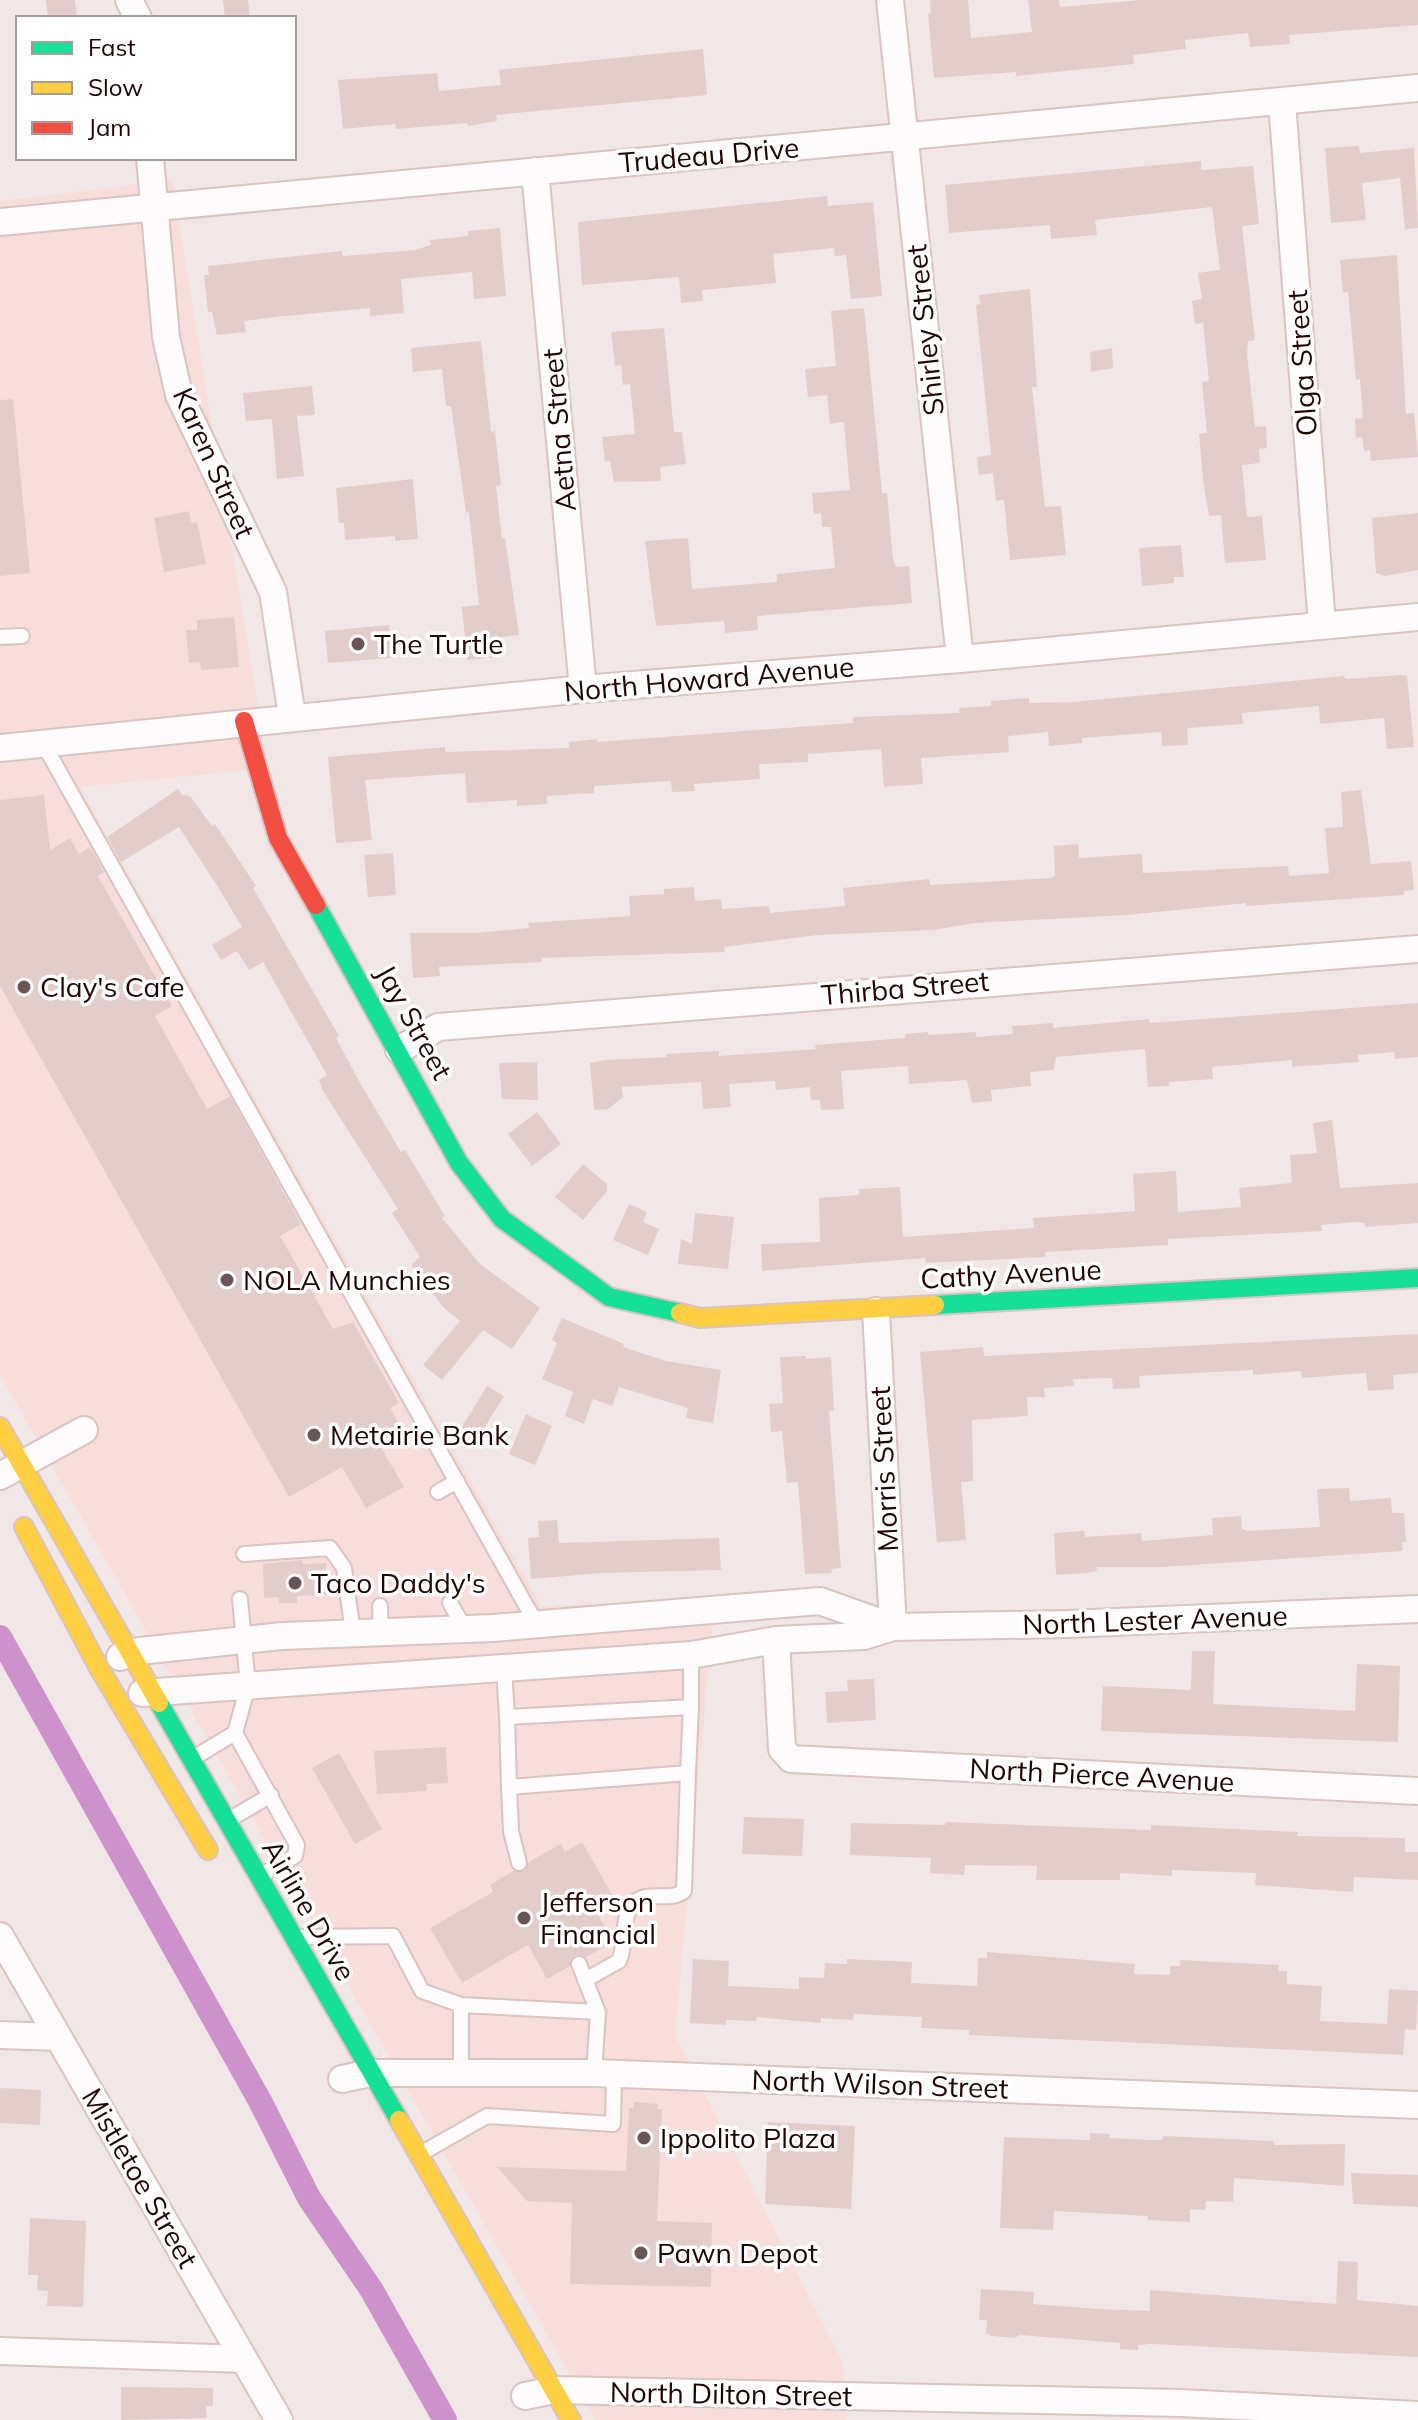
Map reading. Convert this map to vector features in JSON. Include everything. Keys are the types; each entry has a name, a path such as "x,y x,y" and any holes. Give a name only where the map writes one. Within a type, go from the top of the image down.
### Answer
{"main road":[{"name":"Jay Street","path":"244,721 278,838 399,1050 459,1163 502,1219 609,1297"},
{"name":"Cathy Avenue","path":"609,1297 700,1318 876,1311 1418,1278"},
{"name":"Airline Drive","path":"0,1427 9,1486 99,1668 214,1860"},
{"name":"Airline Drive","path":"9,1486 130,1652 571,2420"}],"street":[{"name":"Shirley Street","path":"890,0 960,659"},
{"name":"Trudeau Drive","path":"0,222 1418,88"},
{"name":"Olga Street","path":"1282,102 1322,625"},
{"name":"Karen Street","path":"150,160 166,337 179,395 273,592 292,716"},
{"name":"Aetna Street","path":"535,171 583,689"},
{"name":"North Howard Avenue","path":"0,748 292,716 583,689 960,659 1418,617"},
{"name":"Thirba Street","path":"399,1050 438,1027 1418,949"},
{"name":"Morris Street","path":"876,1311 893,1627"},
{"path":"9,1486 84,1430"},
{"name":"North Lester Avenue","path":"99,1668 130,1652 242,1640 537,1625 820,1601 893,1627"},
{"name":"North Lester Avenue","path":"117,1696 691,1655 776,1640 864,1636 893,1627 1068,1624 1418,1609"},
{"path":"465,1629 467,1671"},
{"path":"352,1679 353,1633"},
{"name":"North Pierce Avenue","path":"776,1640 782,1749 791,1759 1418,1791"},
{"name":"Mistletoe Street","path":"0,1936 279,2420"},
{"path":"0,2035 58,2037"},
{"name":"North Wilson Street","path":"342,2079 371,2073 604,2074 1418,2105"},
{"path":"0,2351 244,2359"},
{"name":"North Dilton Street","path":"525,2396 554,2390 1180,2403 1418,2415"}],"lane":[{"path":"0,637 22,636"},
{"path":"43,743 537,1625"},
{"path":"438,1492 457,1481"},
{"path":"244,1554 330,1548 344,1568 353,1633"},
{"path":"191,1760 235,1733 248,1686 240,1599"},
{"path":"450,1603 465,1629"},
{"path":"380,1606 381,1632"},
{"path":"585,1980 619,1961 625,1920 634,1902 645,1897 675,1897 684,1891 691,1655"},
{"path":"504,1668 511,1831 519,1863"},
{"path":"507,1717 691,1707"},
{"path":"235,1733 293,1834 295,1856 258,1877"},
{"path":"509,1787 688,1773"},
{"path":"226,1821 271,1795"},
{"path":"293,1937 393,1936 422,1991 461,2005 537,2006 553,2011 598,2012"},
{"path":"419,2155 487,2116 613,2124 598,2012 579,1964"},
{"path":"461,2005 461,2073"}],"shaded area":[{"path":"172,180 268,768 80,787 541,1606 715,1598 675,2036 843,2363 846,2420 596,2420 0,1375 0,201"}],"building":[{"path":"46,0 75,0 77,16 48,16"},
{"path":"223,0 248,0 250,16 225,16"},
{"path":"930,0 968,0 971,38 1032,32 1028,0 1059,0 1060,7 1141,0 1418,0 1418,25 1289,35 1290,44 1250,47 1248,33 1185,40 1186,49 1133,55 1134,64 1016,76 1016,72 934,78 928,14 931,13"},
{"path":"703,49 707,95 496,115 497,121 468,126 467,123 396,129 395,124 343,129 338,80 437,73 439,91 501,85 499,70"},
{"path":"1359,146 1360,153 1414,148 1418,228 1405,229 1400,178 1362,183 1366,220 1331,223 1325,148"},
{"path":"1201,161 1201,170 1253,166 1259,224 1242,226 1255,340 1248,341 1247,355 1255,427 1266,426 1267,448 1259,449 1260,463 1242,465 1247,517 1262,516 1266,560 1225,563 1221,515 1209,516 1203,480 1199,434 1207,433 1202,382 1209,381 1203,323 1195,324 1192,301 1202,299 1198,273 1220,270 1212,207 1095,220 1097,235 1051,239 1050,225 949,233 945,185"},
{"path":"827,196 828,206 873,202 882,296 851,299 846,255 835,256 834,248 773,254 776,283 702,290 703,301 681,303 679,277 582,285 578,222"},
{"path":"500,228 506,296 474,299 472,272 401,279 404,313 370,316 370,308 276,317 244,321 246,332 217,335 212,312 208,312 204,275 209,275 208,266 342,251 343,256 415,250 431,245 430,240 468,236 468,231"},
{"path":"1397,255 1406,414 1414,413 1418,457 1371,461 1370,450 1364,451 1362,437 1356,438 1355,419 1363,418 1360,379 1356,380 1348,292 1343,293 1340,260"},
{"path":"1030,289 1037,387 1032,387 1045,507 1061,506 1066,555 1010,560 1004,500 996,501 993,473 979,475 977,457 991,455 976,305 980,304 979,295"},
{"path":"864,308 882,493 887,493 893,559 896,567 909,566 912,603 757,616 758,630 725,633 724,621 656,626 645,541 688,538 692,589 777,582 777,574 835,568 831,527 822,527 821,513 814,514 812,493 850,490 844,422 830,424 827,395 808,397 805,369 836,366 831,311"},
{"path":"664,328 674,432 682,432 686,464 660,467 661,481 614,482 610,461 605,461 602,437 635,434 630,384 623,385 621,365 615,366 611,332"},
{"path":"481,341 491,432 495,431 501,485 496,486 502,538 505,538 519,635 494,638 496,657 467,660 462,607 479,605 469,512 466,513 451,406 446,406 442,369 413,372 411,348"},
{"path":"1112,348 1113,368 1091,372 1090,352"},
{"path":"312,386 315,415 297,416 304,476 277,479 272,419 246,421 243,393"},
{"path":"13,399 30,573 0,576 0,400"},
{"path":"413,479 418,539 395,541 395,536 345,540 344,523 339,523 336,488"},
{"path":"189,511 191,523 197,522 206,564 164,572 154,518"},
{"path":"1418,513 1418,570 1385,576 1376,573 1372,518"},
{"path":"1181,545 1184,577 1174,577 1174,583 1142,586 1139,548"},
{"path":"234,617 239,667 201,670 200,662 189,663 186,630 197,630 197,620"},
{"name":"The Turtle","path":"389,625 392,658 328,663 325,631"},
{"path":"1344,676 1346,679 1407,676 1414,747 1387,749 1384,718 1320,724 1319,706 1242,713 1243,724 1187,728 1188,745 1162,746 1161,732 1082,738 1082,743 1049,746 1048,732 1008,736 1009,752 921,758 923,784 884,787 881,749 808,754 808,762 759,764 760,779 694,784 695,791 672,792 671,781 594,786 594,793 547,796 547,804 517,806 517,800 467,803 465,773 365,780 372,840 336,843 328,757 445,747 445,752 569,748 569,742 597,739 597,742 853,723 853,717 960,713 959,708 991,706 991,701 1029,698 1029,703 1073,702"},
{"path":"178,789 182,795 190,796 212,826 215,824 256,886 253,888 339,1036 336,1038 360,1083 401,1152 405,1150 416,1168 445,1216 442,1218 480,1264 540,1308 512,1349 483,1330 442,1380 423,1365 460,1321 444,1308 411,1265 420,1257 392,1213 398,1209 323,1091 319,1080 327,1075 263,962 249,970 237,951 221,960 212,945 242,927 218,887 179,827 121,862 107,837"},
{"path":"1361,790 1371,864 1411,861 1414,890 1404,891 1404,895 975,923 933,930 817,935 724,947 725,952 541,958 542,962 439,967 440,976 413,978 410,933 476,933 529,928 528,923 630,916 629,896 664,894 664,889 694,887 695,901 721,899 722,909 769,906 770,913 845,906 843,888 929,879 930,885 1051,878 1055,876 1054,846 1078,844 1079,858 1142,854 1143,873 1288,866 1289,876 1329,873 1325,828 1343,827 1341,792"},
{"path":"44,795 50,850 70,838 79,854 90,847 104,872 98,876 172,1006 155,1016 207,1109 230,1096 301,1224 280,1236 333,1329 353,1322 399,1403 390,1408 403,1431 379,1444 404,1487 366,1508 342,1467 289,1497 0,986 0,800"},
{"path":"393,853 396,895 368,897 364,855"},
{"path":"1418,1003 1418,1057 1395,1059 1394,1052 1358,1055 1359,1062 1292,1067 1292,1060 1212,1067 1213,1079 1148,1087 1145,1049 1056,1057 1054,1070 1030,1072 1031,1086 991,1090 992,1101 972,1103 967,1080 909,1084 908,1066 841,1071 844,1109 821,1110 820,1100 811,1100 810,1087 776,1090 775,1081 729,1084 731,1107 703,1109 701,1082 622,1087 623,1097 608,1109 594,1110 590,1063 606,1060 719,1051 719,1056 816,1049 815,1045 905,1038 905,1034 928,1032 928,1035 976,1032 976,1037 1013,1034 1012,1026 1053,1023 1053,1028 1149,1019 1150,1023"},
{"path":"537,1062 538,1100 502,1099 499,1063"},
{"path":"537,1112 561,1144 532,1166 508,1134"},
{"path":"1332,1120 1340,1188 1418,1183 1418,1223 1365,1227 1365,1223 1356,1222 1321,1225 1322,1231 1168,1239 1168,1245 1045,1252 1046,1257 926,1263 925,1258 762,1271 761,1244 820,1242 819,1198 859,1195 859,1189 900,1187 903,1237 1034,1228 1033,1218 1135,1211 1133,1174 1176,1171 1178,1212 1241,1207 1239,1188 1292,1183 1290,1155 1317,1153 1313,1123"},
{"path":"583,1164 607,1184 607,1191 583,1220 555,1197"},
{"path":"629,1204 647,1212 643,1222 659,1229 648,1255 613,1240"},
{"path":"695,1213 734,1217 728,1269 678,1264 681,1239 692,1244"},
{"path":"562,1318 624,1344 623,1347 666,1361 721,1370 713,1423 686,1418 688,1408 619,1387 612,1406 593,1399 584,1424 565,1416 573,1392 542,1379 557,1343 552,1340"},
{"path":"1418,1334 1418,1373 1393,1375 1394,1389 1368,1391 1366,1373 1302,1378 1301,1371 1253,1375 1253,1370 1139,1376 1140,1388 1113,1389 1112,1378 1073,1379 1074,1386 1044,1388 1045,1397 1027,1397 1028,1416 972,1420 973,1481 961,1482 966,1540 937,1542 920,1352 983,1347 984,1356"},
{"path":"806,1356 806,1359 831,1357 834,1411 829,1411 841,1568 831,1569 832,1573 805,1574 798,1482 787,1483 782,1431 771,1432 769,1404 783,1403 780,1357"},
{"path":"487,1386 504,1396 472,1448 455,1438"},
{"path":"526,1414 552,1426 535,1465 509,1454"},
{"path":"1349,1488 1350,1501 1391,1498 1392,1513 1404,1513 1406,1542 1402,1542 1403,1551 1162,1567 1096,1567 1097,1571 1056,1575 1054,1533 1084,1531 1085,1537 1141,1533 1142,1541 1213,1535 1212,1518 1241,1516 1242,1529 1248,1531 1320,1527 1317,1489"},
{"path":"557,1520 559,1543 719,1538 721,1570 601,1573 531,1579 528,1538 539,1537 538,1521"},
{"name":"Taco Daddy's","path":"302,1560 303,1564 326,1563 327,1595 297,1596 297,1603 279,1603 278,1597 264,1598 263,1564"},
{"path":"1192,1651 1215,1651 1213,1704 1355,1711 1357,1664 1400,1666 1398,1742 1101,1731 1103,1686 1191,1690"},
{"path":"874,1679 876,1720 827,1723 825,1692 848,1691 847,1680"},
{"path":"446,1747 448,1783 426,1784 427,1791 377,1794 374,1751"},
{"path":"339,1753 382,1829 355,1844 312,1768"},
{"path":"744,1817 804,1819 802,1856 742,1854"},
{"path":"945,1822 1151,1830 1151,1825 1298,1832 1297,1836 1405,1838 1405,1852 1418,1852 1418,1880 1354,1877 1353,1892 1255,1885 1256,1873 1172,1870 1172,1876 1120,1873 1120,1880 1036,1880 1037,1866 965,1865 964,1875 930,1873 931,1858 850,1855 851,1823 945,1825"},
{"name":"Jefferson Financial","path":"582,1842 614,1898 595,1909 613,1942 586,1957 575,1955 569,1967 547,1979 528,1945 462,1983 430,1928 493,1892 490,1885 513,1871 525,1871 529,1862 561,1844 565,1852"},
{"path":"987,1952 1135,1964 1134,1974 1170,1975 1170,1966 1180,1966 1180,1960 1279,1965 1278,1971 1287,1971 1287,1984 1322,1986 1320,2021 1387,2024 1389,1989 1418,1991 1416,2030 1405,2029 1403,2055 969,2035 969,2030 921,2028 922,2017 854,2014 853,2020 821,2018 821,2023 757,2017 756,2021 726,2020 726,2025 690,2023 693,1959 729,1961 728,1986 799,1989 799,1977 824,1978 825,1963 847,1964 847,1959 912,1962 911,1983 977,1986 978,1958 987,1958"},
{"path":"0,2088 41,2090 40,2125 0,2123"},
{"path":"634,2102 658,2104 657,2109 662,2109 657,2221 712,2223 711,2287 570,2284 572,2203 527,2201 497,2167 626,2171 629,2108 634,2108"},
{"path":"768,2122 855,2126 851,2209 765,2204"},
{"path":"1090,2133 1110,2134 1109,2138 1153,2140 1162,2140 1163,2136 1274,2141 1274,2145 1345,2144 1344,2186 1234,2178 1233,2202 1206,2201 1205,2210 1190,2209 1190,2222 1147,2220 1148,2216 1054,2211 1053,2230 1000,2228 1004,2137 1090,2140"},
{"path":"1351,2173 1418,2175 1418,2207 1353,2204"},
{"path":"30,2218 86,2221 83,2307 47,2306 48,2291 37,2290 38,2275 28,2275"},
{"path":"1338,2261 1358,2262 1357,2300 1418,2306 1418,2357 1151,2344 1138,2345 1138,2350 1120,2349 1120,2343 1019,2335 1015,2338 991,2336 986,2333 987,2320 979,2320 981,2289 1034,2292 1033,2304 1099,2309 1150,2311 1150,2290 1336,2304"},
{"path":"121,2387 213,2388 213,2406 206,2406 207,2418 121,2420"}],"waterway":[{"path":"0,1637 260,2101 309,2198 371,2289 445,2420"}],"traffic: fast":[{"path":"316,905 459,1163 502,1219 609,1297 680,1313"},
{"path":"935,1305 1418,1278"},
{"path":"159,1703 399,2120"}],"traffic: slow":[{"path":"680,1313 700,1318 935,1305"},
{"path":"0,1427 159,1703"},
{"path":"24,1527 99,1668 208,1850"},
{"path":"399,2120 571,2420"}],"traffic: jam":[{"path":"244,721 278,838 316,905"}],"place":[{"name":"The Turtle","path":"358,644"},
{"name":"Clay's Cafe","path":"24,987"},
{"name":"NOLA Munchies","path":"227,1280"},
{"name":"Metairie Bank","path":"314,1435"},
{"name":"Taco Daddy's","path":"295,1583"},
{"name":"Jefferson Financial","path":"524,1918"},
{"name":"Ippolito Plaza","path":"644,2138"},
{"name":"Pawn Depot","path":"641,2253"}]}
